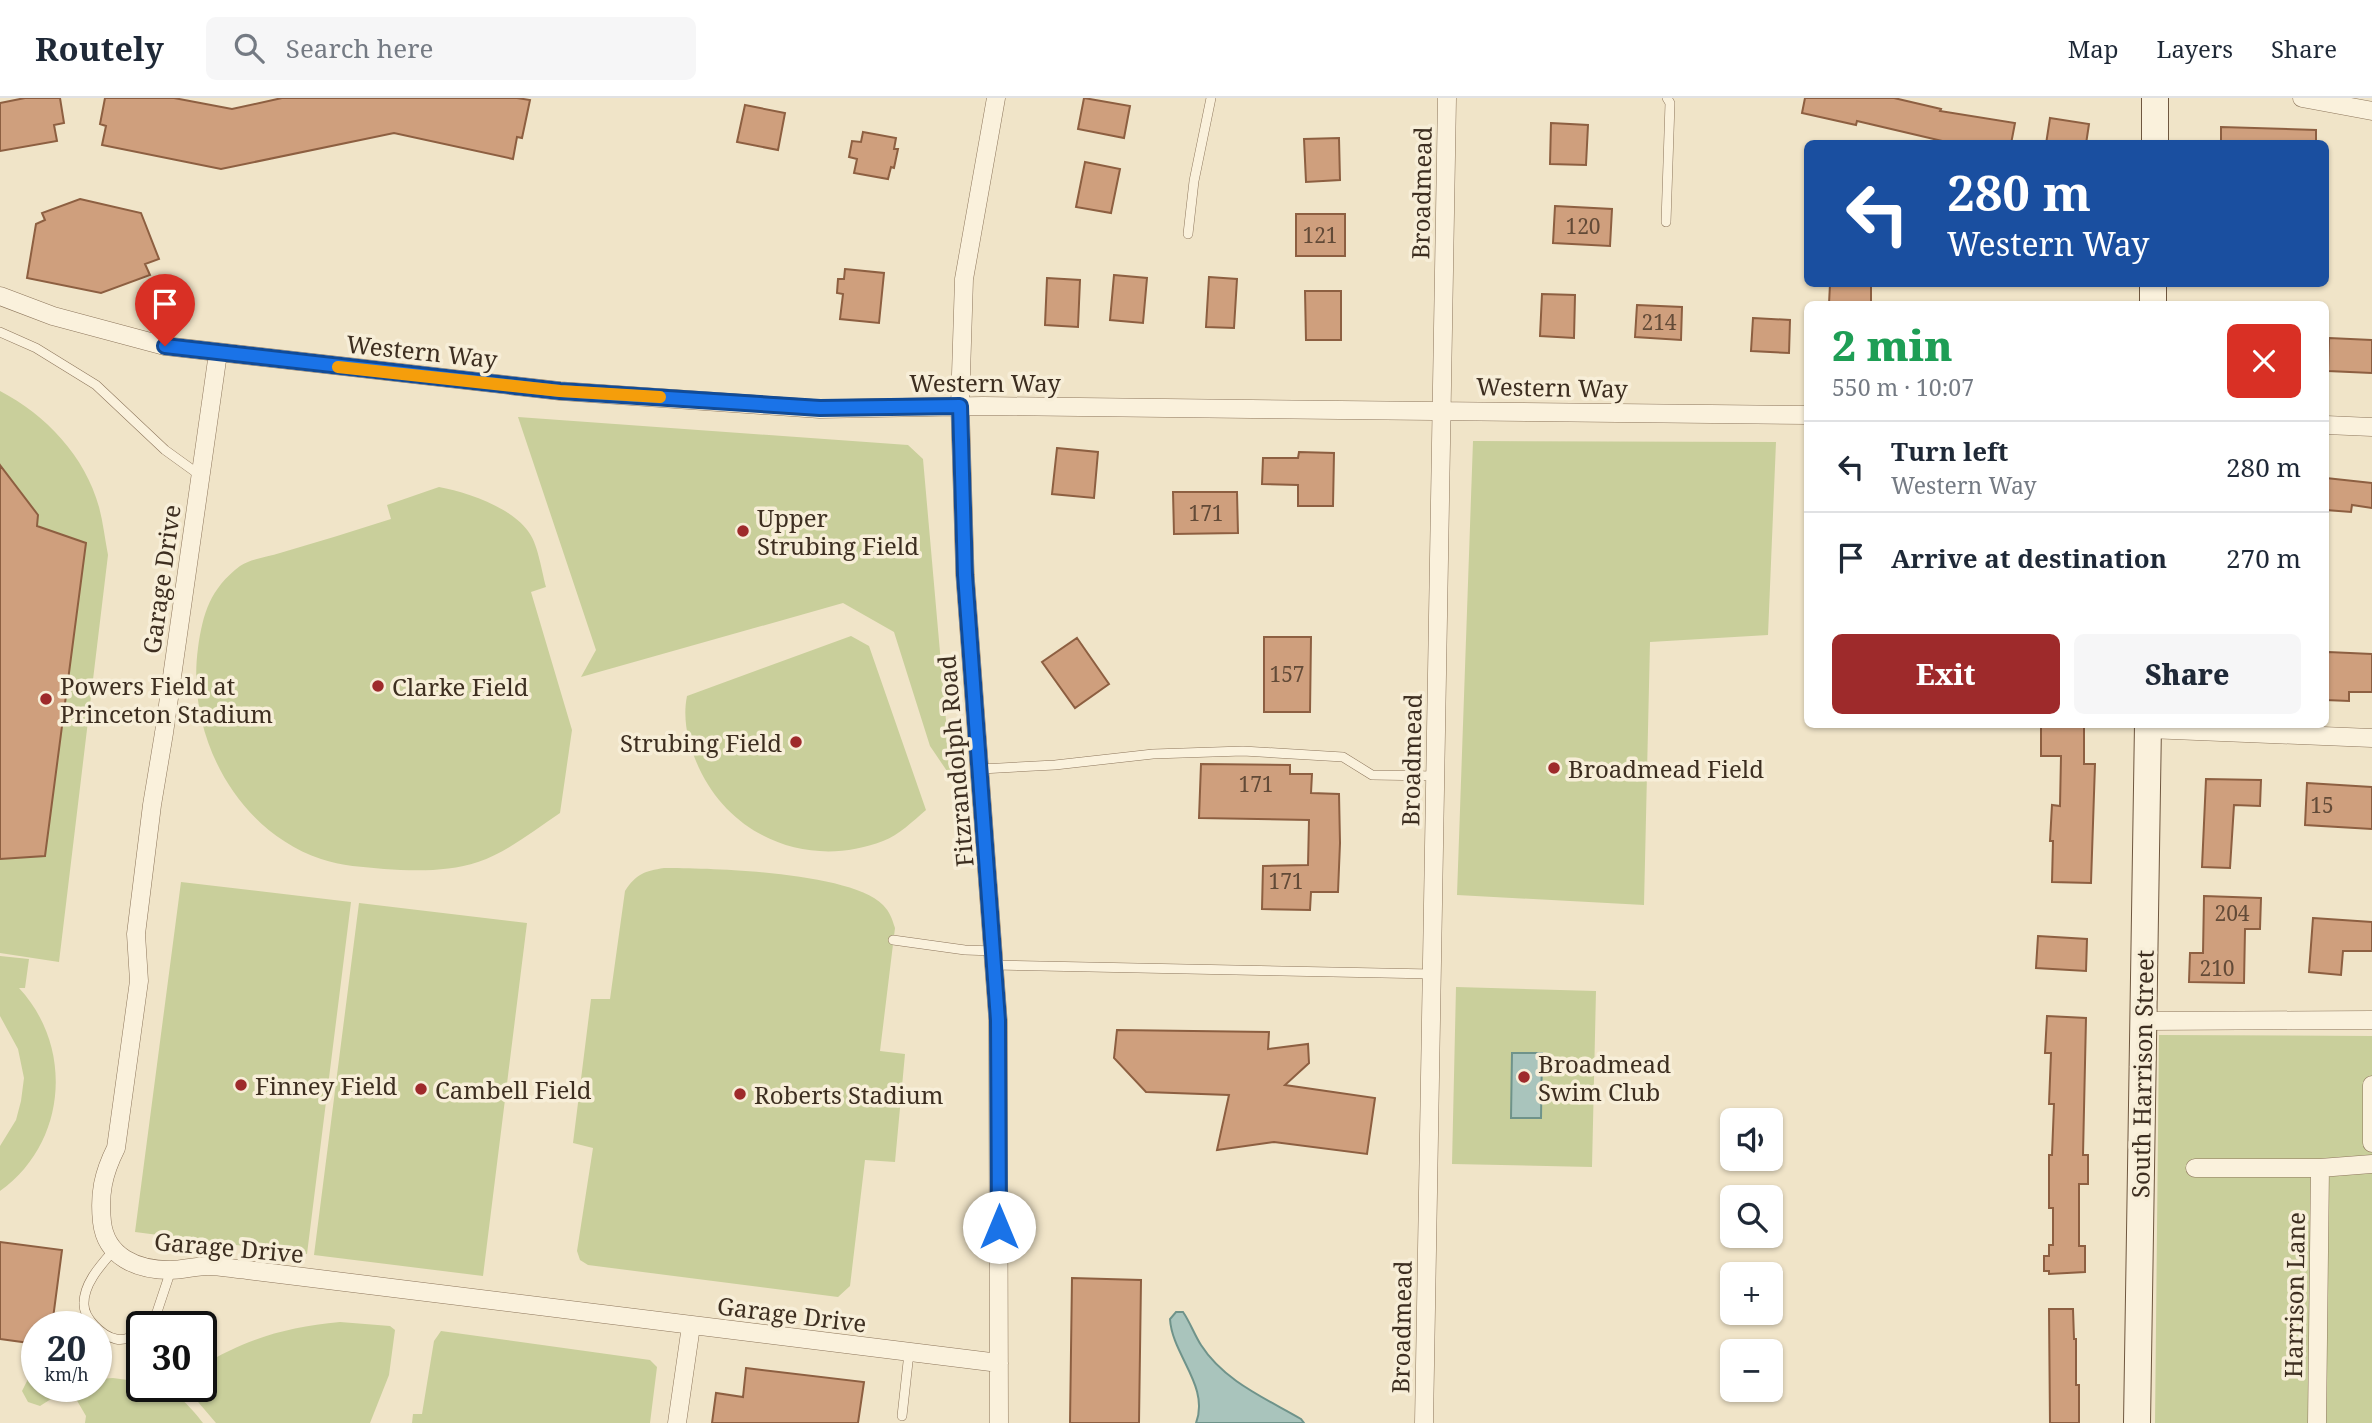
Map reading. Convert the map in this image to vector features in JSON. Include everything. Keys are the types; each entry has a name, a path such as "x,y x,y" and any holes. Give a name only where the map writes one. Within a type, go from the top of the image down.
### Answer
{"street":[{"name":"Fitzrandolph Road","path":"996,98 964,279 960,406 965,575 995,958 999,1067 999,1423"},
{"name":"Broadmead","path":"1424,1423 1447,98"},
{"path":"2155,98 2155,140"},
{"path":"2302,98 2372,111"},
{"name":"Western Way","path":"0,296 53,316 165,346 560,391 820,408 960,406 1804,415"},
{"name":"Garage Drive","path":"218,353 135,934 139,981 116,1149 105,1171 100,1199 104,1235 113,1251 123,1260 159,1269 208,1266 247,1270 999,1363"},
{"path":"2329,425 2372,427"},
{"name":"South Harrison Street","path":"2137,1423 2148,728"},
{"path":"2168,728 2372,738"},
{"path":"2143,1021 2372,1020"},
{"path":"2372,1085 2372,1143"},
{"path":"2195,1168 2320,1168 2372,1164"},
{"name":"Harrison Lane","path":"2317,1423 2320,1168"},
{"path":"677,1423 691,1326"}],"lane":[{"path":"1188,234 1194,181 1211,98"},
{"path":"1666,222 1670,103 1667,98"},
{"path":"0,332 36,348 96,385 165,450 201,475"},
{"path":"981,769 1055,765 1153,754 1243,751 1343,757 1372,775 1435,776"},
{"path":"893,940 965,950 995,958 1432,974"},
{"path":"113,1251 89,1283 83,1305 89,1319 101,1331 116,1339 126,1338"},
{"path":"157,1311 171,1270"},
{"path":"902,1416 909,1353"}],"green space":[{"name":"Powers Field at Princeton Stadium","path":"0,391 33,412 74,454 93,488 108,555 59,962 0,953"},
{"name":"Upper Strubing Field","path":"518,417 908,445 923,459 951,777 930,746 894,632 843,603 581,677 596,650"},
{"name":"Broadmead Field","path":"1473,441 1776,442 1768,635 1650,642 1644,905 1457,895"},
{"name":"Clarke Field","path":"439,487 476,497 502,509 523,525 535,545 546,587 531,592 572,730 560,813 500,853 467,865 408,870 344,865 321,859 291,845 264,826 242,802 223,775 209,745 200,714 196,681 202,624 215,593 240,566 391,519 387,505"},
{"name":"Strubing Field","path":"851,636 869,646 926,810 889,838 856,849 802,849 776,842 753,830 713,793 689,742 685,715 687,696"},
{"name":"Roberts Stadium","path":"664,868 779,874 842,885 866,894 883,905 892,919 895,928 880,1051 905,1054 895,1162 865,1160 850,1286 838,1297 588,1265 580,1260 577,1251 593,1148 573,1143 591,999 610,999 625,891 642,874"},
{"name":"Finney Field","path":"181,882 351,902 307,1254 135,1232"},
{"name":"Cambell Field","path":"359,903 527,923 483,1276 314,1255"},
{"path":"0,956 29,959 25,988 19,988 37,1012 49,1038 55,1066 55,1094 50,1121 39,1147 22,1171 0,1191 0,1146 16,1120 24,1078 18,1049 0,1016"},
{"name":"Broadmead Swim Club","path":"1456,987 1596,991 1592,1167 1452,1164"},
{"path":"2159,1035 2372,1036 2372,1423 2155,1423"},
{"path":"340,1322 390,1326 395,1330 389,1375 370,1423 216,1423 198,1402 217,1402 217,1357 268,1335"},
{"path":"441,1331 650,1360 657,1367 650,1423 412,1423 413,1414 422,1414 434,1341"},
{"path":"112,1378 126,1380 126,1402 185,1402 203,1423 85,1423 86,1416 78,1402 112,1402"},
{"path":"28,1402 46,1402 40,1406"}],"water":[{"path":"1512,1053 1542,1053 1541,1118 1511,1118"},
{"path":"1176,1312 1183,1312 1201,1345 1221,1369 1246,1388 1304,1423 1196,1423 1198,1396 1172,1332 1170,1319"}],"building":[{"path":"25,98 60,98 64,123 54,125 57,141 0,151 0,103"},
{"path":"105,98 174,98 232,109 282,98 530,100 522,138 517,137 513,159 394,133 221,169 102,145 106,126 100,124"},
{"path":"1084,98 1130,106 1124,138 1078,129"},
{"path":"1805,98 1894,98 1941,109 1940,111 2015,123 2012,140 1938,140 1857,121 1856,125 1802,113"},
{"path":"745,105 785,113 778,150 737,142"},
{"path":"2050,118 2089,124 2087,140 2047,140"},
{"path":"1551,123 1588,125 1586,165 1550,164"},
{"path":"2221,127 2316,130 2316,140 2221,140"},
{"path":"863,132 896,138 894,149 898,149 894,168 891,167 888,179 854,173 857,159 849,157 852,141 861,142"},
{"path":"1339,138 1340,180 1306,182 1304,139"},
{"path":"1085,162 1120,169 1111,213 1076,207"},
{"path":"80,199 141,213 159,259 145,264 150,275 101,293 27,278 36,224 45,220 42,213"},
{"path":"1555,206 1612,209 1610,246 1553,243"},
{"path":"1296,214 1345,214 1345,256 1296,256"},
{"path":"845,269 884,273 879,323 840,319 843,294 837,293 838,279 844,279"},
{"path":"1114,275 1147,278 1143,323 1110,320"},
{"path":"1209,277 1237,279 1234,328 1206,327"},
{"path":"1047,278 1080,280 1078,327 1045,325"},
{"path":"1830,287 1871,287 1871,301 1829,301"},
{"path":"1305,291 1341,291 1341,340 1306,340"},
{"path":"1542,294 1575,295 1574,338 1540,336"},
{"path":"1637,305 1682,307 1681,340 1635,337"},
{"path":"1753,318 1790,320 1789,353 1751,351"},
{"path":"2329,338 2372,340 2372,373 2329,371"},
{"path":"1057,448 1098,452 1094,498 1052,494"},
{"path":"1299,452 1334,453 1333,506 1298,506 1298,485 1262,484 1263,458 1298,458"},
{"path":"0,465 38,515 37,526 86,543 45,856 0,859"},
{"path":"2329,478 2372,483 2372,508 2352,505 2351,512 2329,510"},
{"path":"1173,492 1237,492 1238,533 1174,534"},
{"path":"1264,637 1311,637 1310,712 1264,712"},
{"path":"1077,638 1109,684 1075,708 1042,662"},
{"path":"2329,652 2372,654 2372,692 2349,692 2349,701 2329,700"},
{"path":"2041,728 2084,728 2084,764 2095,764 2091,883 2052,882 2052,805 2060,806 2061,756 2041,756"},
{"path":"1201,764 1290,765 1290,774 1312,774 1311,793 1339,794 1338,892 1311,892 1310,910 1262,909 1263,866 1308,865 1309,820 1199,818"},
{"path":"2206,779 2261,780 2260,806 2234,805 2230,868 2202,867"},
{"path":"2307,783 2372,787 2372,829 2305,825"},
{"path":"2204,896 2261,898 2260,929 2245,929 2244,983 2189,982 2190,953 2203,953"},
{"path":"2313,918 2372,922 2372,951 2343,951 2341,975 2309,972"},
{"path":"2038,936 2087,939 2086,971 2036,968"},
{"path":"2047,1016 2086,1018 2083,1155 2088,1155 2088,1184 2079,1184 2079,1246 2085,1246 2085,1272 2049,1274 2049,1271 2044,1271 2044,1256 2049,1256 2049,1245 2053,1245 2053,1208 2049,1208 2049,1155 2052,1155 2054,1104 2049,1104 2051,1053 2045,1053"},
{"path":"1117,1030 1269,1032 1268,1049 1308,1044 1309,1063 1285,1085 1375,1098 1367,1154 1274,1142 1217,1150 1229,1095 1146,1092 1114,1058"},
{"path":"0,1242 62,1250 54,1311 21,1311 21,1342 0,1339"},
{"path":"1072,1278 1141,1280 1139,1423 1070,1423"},
{"path":"2049,1309 2073,1309 2079,1423 2050,1423"},
{"path":"746,1368 864,1382 858,1423 712,1423 716,1393 743,1397"}],"slow traffic":[{"path":"338,367 560,391 660,397"}],"place":[{"name":"Upper Strubing Field","path":"743,531"},
{"name":"Clarke Field","path":"378,686"},
{"name":"Powers Field at Princeton Stadium","path":"46,699"},
{"name":"Strubing Field","path":"796,742"},
{"name":"Broadmead Field","path":"1554,768"},
{"name":"Broadmead Swim Club","path":"1524,1077"},
{"name":"Finney Field","path":"241,1085"},
{"name":"Cambell Field","path":"421,1089"},
{"name":"Roberts Stadium","path":"740,1094"}],"route":[{"path":"165,346 560,391 820,408 960,406 965,575 998,1020 999,1227"}]}
